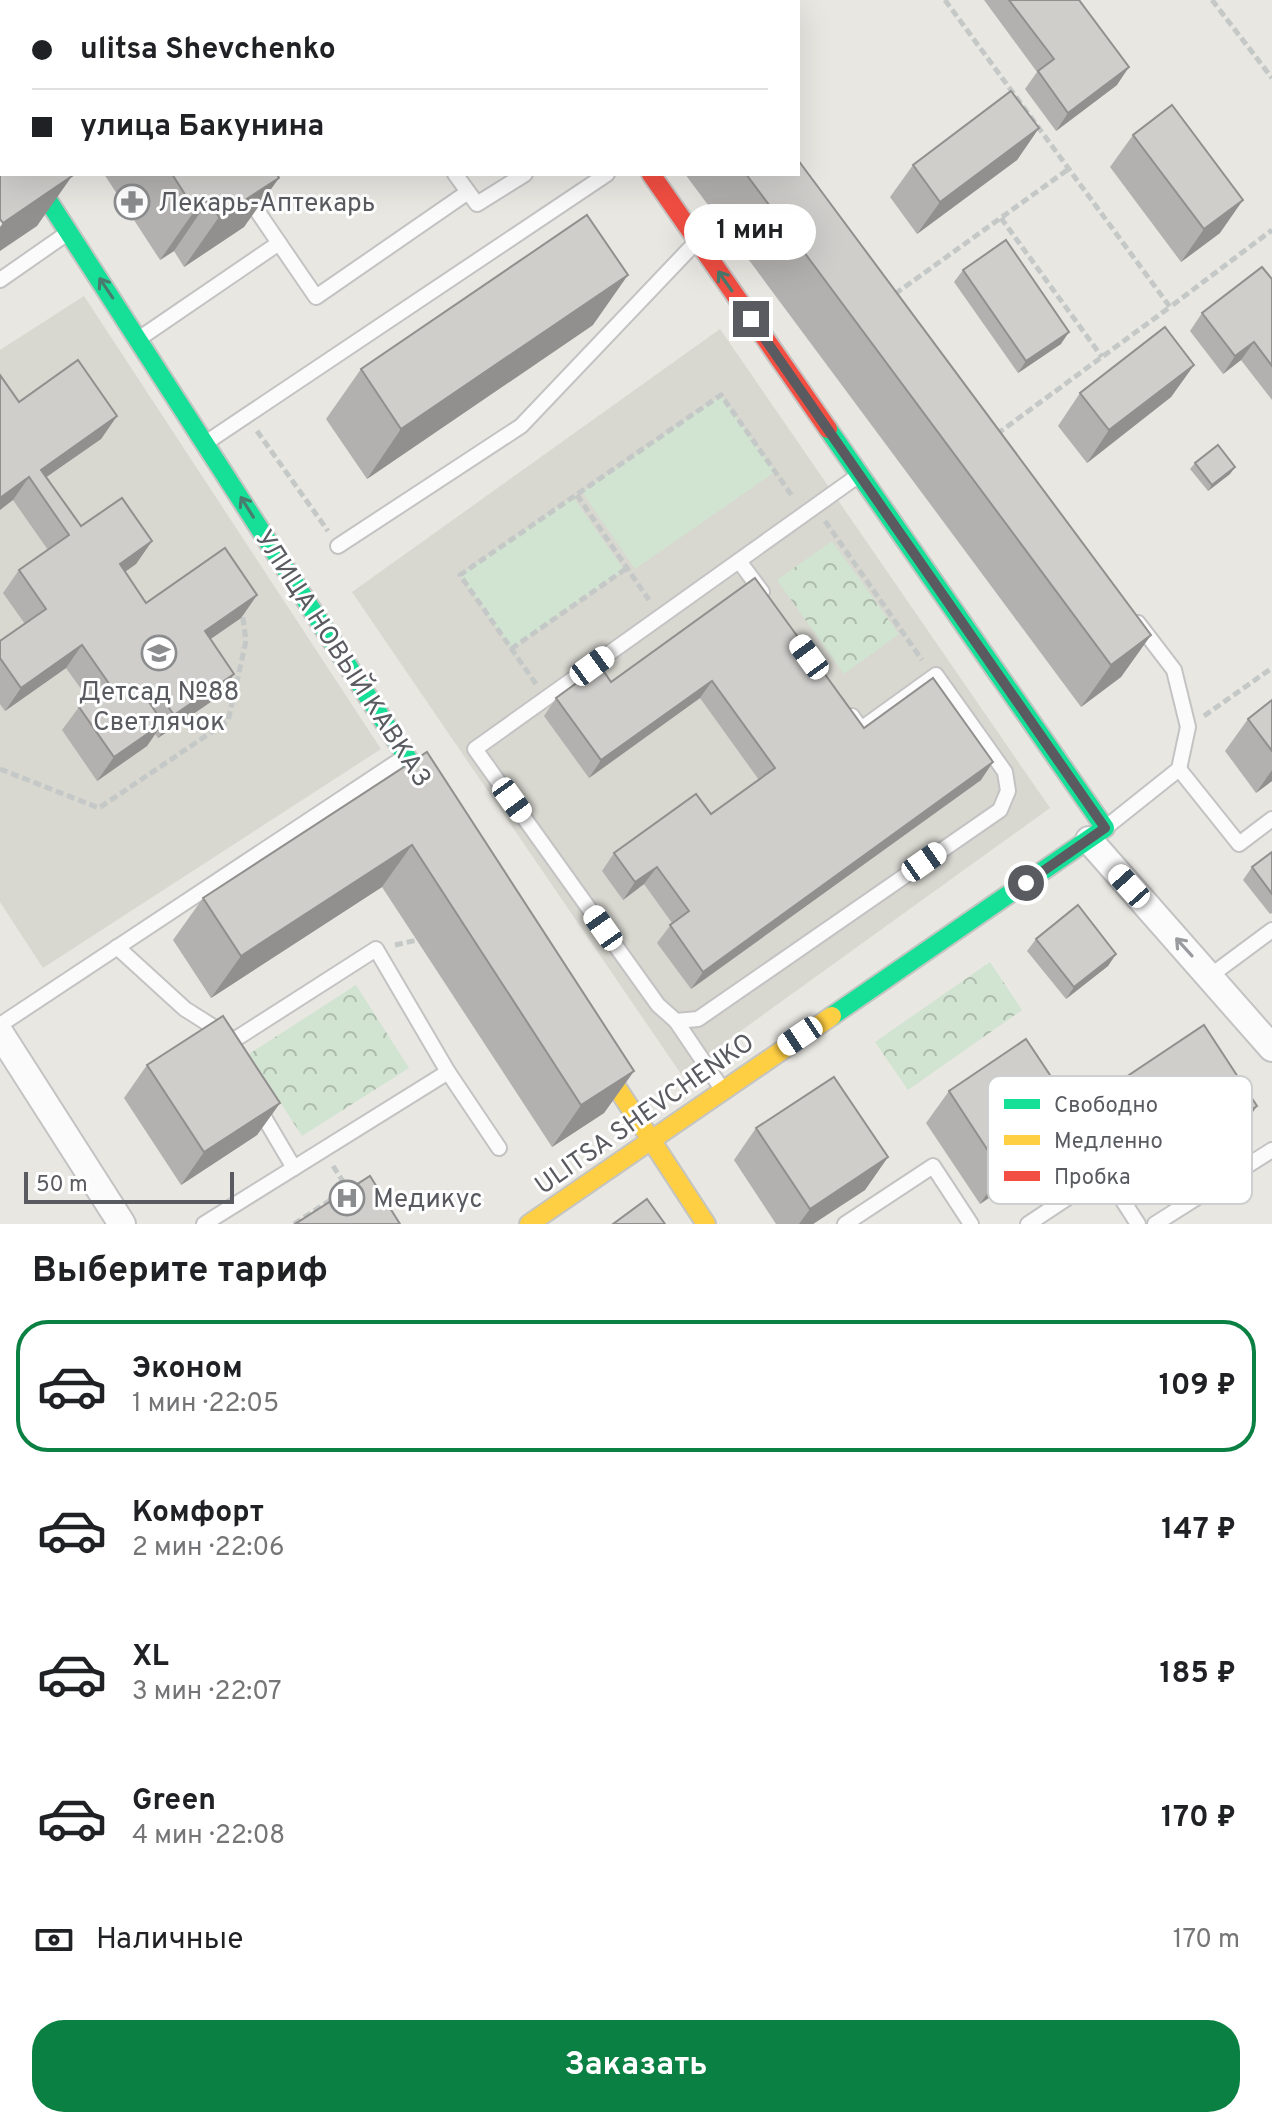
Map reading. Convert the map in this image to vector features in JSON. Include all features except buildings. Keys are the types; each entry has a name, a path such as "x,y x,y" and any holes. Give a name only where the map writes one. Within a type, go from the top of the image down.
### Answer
{"street":[{"name":"УЛИЦА НОВЫЙ КАВКАЗ","path":"32,176 445,817"},
{"path":"652,176 860,475 1097,834 1210,976 1272,1048"},
{"name":"ULITSA SHEVCHENKO","path":"529,1224 1097,834"},
{"path":"0,1033 122,1224"},
{"path":"583,1035 706,1224"}],"lane":[{"path":"233,176 316,297 468,192"},
{"path":"456,176 477,204 522,176"},
{"path":"206,443 604,176"},
{"path":"0,280 69,232"},
{"path":"338,546 521,426 697,241"},
{"path":"140,339 279,243"},
{"path":"722,1089 676,1021 658,1005 475,749 860,475"},
{"path":"739,561 767,600"},
{"path":"1097,834 1179,769 1188,727 1174,670 1127,608"},
{"path":"676,1021 698,1019 1000,810 1008,791 1005,772 936,675 861,729 842,703"},
{"path":"0,1025 406,756"},
{"path":"1179,769 1239,844 1269,828"},
{"path":"1210,976 1272,930"},
{"path":"117,947 185,1009 234,1040"},
{"path":"228,1059 234,1040 376,949 448,1072 499,1148"},
{"path":"204,1224 230,1217 294,1168 448,1072"},
{"path":"253,1100 294,1168"},
{"path":"1252,1163 1272,1150"},
{"path":"845,1224 933,1166 971,1224"},
{"path":"1028,1224 1058,1204"},
{"path":"1125,1204 1138,1224"},
{"path":"1155,1224 1187,1204"}],"path":[{"path":"945,0 1170,307"},
{"path":"1212,0 1272,78"},
{"path":"895,294 1070,168"},
{"path":"1001,218 1102,357"},
{"path":"996,435 1272,230"},
{"path":"546,699 460,575 721,395 933,677"},
{"path":"247,417 338,546"},
{"path":"577,495 661,617"},
{"path":"511,649 627,568"},
{"path":"0,769 99,808 228,721 246,641 240,598"},
{"path":"1188,727 1272,668"},
{"path":"294,1224 355,1184"}],"shaded area":[{"name":"Детсад №88 Светлячок","path":"84,296 381,749 43,968 0,902 0,350"},
{"path":"720,329 1050,808 681,1074 352,592"}],"green space":[{"path":"721,395 775,472 635,569 582,492"},
{"path":"573,497 624,570 511,649 460,575"},
{"path":"832,541 899,634 844,674 777,580"},
{"path":"990,962 1022,1010 908,1090 875,1042"},
{"path":"356,985 409,1068 302,1136 249,1054"}],"traffic: fast":[{"path":"32,176 439,807"},
{"path":"828,429 1105,828 832,1016"}],"traffic: slow":[{"path":"529,1224 832,1016"},
{"path":"591,1048 706,1224"}],"traffic: jam":[{"path":"652,176 828,429"}],"place":[{"name":"Лекарь-Аптекарь","path":"132,202"},
{"name":"Детсад №88 Светлячок","path":"159,653"},
{"name":"Медикус","path":"347,1198"}],"route":[{"path":"751,319 1105,828 1026,883"}]}
